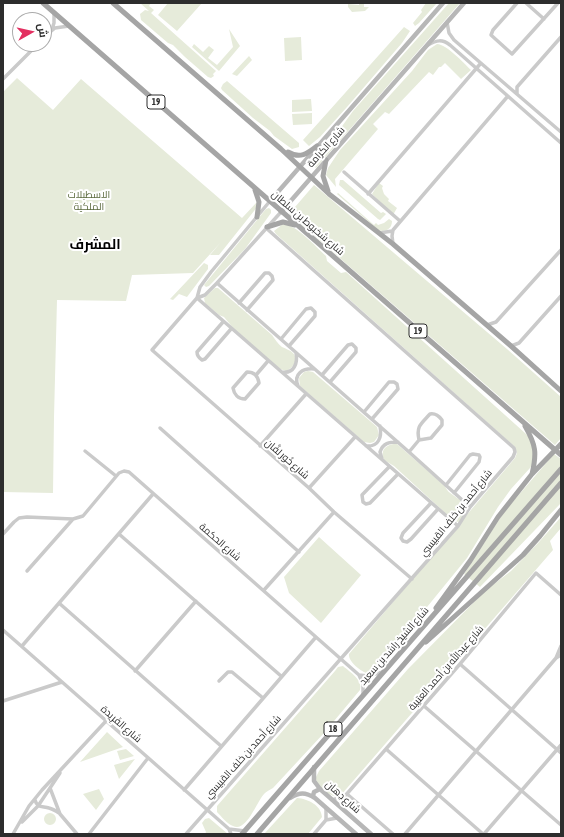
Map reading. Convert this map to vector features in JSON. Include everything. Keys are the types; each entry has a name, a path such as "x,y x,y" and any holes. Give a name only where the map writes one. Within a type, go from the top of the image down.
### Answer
{"main road":[{"name":"شارع شخبوط بن سلطان","path":"43,3 561,455"},
{"path":"113,3 281,149 329,194 393,244 561,391"},
{"name":"شارع الكرامة","path":"270,202 317,146 443,3"},
{"name":"شارع الكرامة","path":"281,212 464,3"},
{"path":"281,149 300,156 305,155 317,146"},
{"path":"326,160 323,176 329,194"},
{"path":"254,188 259,202 256,217"},
{"path":"267,228 282,222 298,226"},
{"path":"524,424 530,434 536,451 532,474"},
{"path":"425,624 470,561 491,525 532,474 561,444"},
{"name":"شارع الشيخ راشد بن سعيد","path":"243,832 561,469"},
{"name":"شارع الشيخ راشد بن سعيد","path":"257,834 561,483"},
{"path":"414,652 523,555 561,510"},
{"name":"شارع دِهان","path":"314,767 314,781 320,790 371,834"},
{"path":"315,798 313,796 314,792 320,790"},
{"name":"شارع دِهان","path":"289,798 299,793 309,794 356,834"}],"street":[{"path":"518,3 493,30 491,35 512,54 558,3"},
{"path":"526,3 544,19"},
{"path":"52,30 54,23 54,12"},
{"path":"447,22 451,36 561,132"},
{"path":"52,30 62,26 69,26"},
{"path":"517,94 517,87 561,36"},
{"path":"428,45 436,41 442,40 446,42 561,143"},
{"path":"3,79 30,52"},
{"path":"368,194 481,63"},
{"path":"509,87 517,87"},
{"path":"380,233 392,231 508,96"},
{"path":"344,172 400,221"},
{"name":"شارع الكرامة","path":"152,350 197,298 200,287 211,272 270,202"},
{"name":"شارع الكرامة","path":"197,298 205,295 281,212"},
{"name":"شارع أحمد بن خلف القبيسي","path":"186,834 458,526 470,507 513,457 515,452 514,448 267,228"},
{"path":"392,231 393,244"},
{"path":"486,325 496,322 561,250"},
{"path":"239,303 265,273 269,273 273,280 247,310"},
{"path":"217,282 470,507"},
{"path":"511,346 519,343 561,296"},
{"path":"197,298 458,526"},
{"path":"281,339 306,309 311,308 315,312 315,316 289,346"},
{"path":"223,322 197,352 199,358 202,360 205,358 231,329"},
{"path":"518,352 519,343"},
{"path":"322,375 348,345 352,344 356,348 356,352 330,382"},
{"name":"شارع خُور لفَّان","path":"152,350 309,488 334,512 412,579"},
{"path":"279,371 284,373 294,368 297,362 296,353"},
{"path":"256,375 268,361"},
{"path":"299,388 296,383 301,371 315,369"},
{"path":"247,372 251,372 256,375 259,379 259,383 250,394 245,399 241,399 237,396 233,388 247,372"},
{"path":"364,412 389,382 394,382 397,384 398,389 372,419"},
{"path":"260,446 306,394"},
{"path":"409,452 419,440 430,438 442,425 442,420 436,414 430,414 418,428 417,432 419,440"},
{"path":"365,446 375,445 378,442 381,434 380,426"},
{"path":"160,428 299,552"},
{"path":"309,488 355,437"},
{"path":"382,461 380,454 383,446 390,442 398,442"},
{"path":"3,534 19,518 73,519 83,516 116,476 84,451"},
{"path":"446,485 470,455 479,454 479,462 454,493"},
{"path":"389,467 362,496 363,502 366,504 370,503 398,474"},
{"name":"شارع الحكمة","path":"116,476 121,471 129,472 359,675"},
{"path":"22,646 153,494"},
{"path":"431,503 403,533 400,538 403,541 407,542 411,539 438,509"},
{"path":"264,590 334,512"},
{"path":"27,571 73,519"},
{"path":"119,534 281,676"},
{"name":"شارع عبدالله بن أحمد العتيبة","path":"346,795 460,664 536,573 561,595"},
{"path":"136,671 196,601"},
{"path":"59,603 220,746"},
{"name":"شارع الفَرِيدة","path":"3,630 229,829 231,834"},
{"path":"184,790 220,746 316,637"},
{"path":"405,834 556,658 561,646"},
{"path":"556,658 561,655"},
{"path":"460,664 561,753"},
{"path":"219,681 228,672 232,672 262,698"},
{"path":"359,675 368,676 383,672"},
{"path":"359,675 363,684 363,695"},
{"path":"3,701 62,682"},
{"path":"424,706 561,825"},
{"path":"13,834 46,785 64,768 106,721"},
{"path":"386,749 484,834 561,745"},
{"path":"88,834 148,758"},
{"path":"19,825 38,806 64,768"},
{"path":"46,785 50,789 60,814"},
{"path":"332,800 346,795"},
{"path":"343,809 346,795"},
{"path":"346,795 393,834"},
{"path":"35,800 38,806 52,809 60,814 77,834"},
{"path":"326,808 326,820"},
{"path":"314,834 326,820 338,818"},
{"path":"229,829 243,832"}],"green space":[{"path":"140,3 151,3 149,6 154,10 151,13 216,71 213,74 214,76 211,78 208,77 173,45 168,43 141,20 140,14 145,10 149,11"},
{"path":"168,3 202,3 177,31 158,15"},
{"path":"359,3 364,3 364,7 369,7 365,11 352,12 348,7 348,4 359,5"},
{"path":"426,3 437,3 415,26 413,23 422,12 421,10"},
{"path":"449,3 460,3 316,168 311,164 335,136 353,111"},
{"path":"404,27 410,31 402,43 320,137 309,146 303,140"},
{"path":"229,29 240,46 219,71 192,47 194,44 203,52 209,46 214,50 208,58 217,65 233,47"},
{"path":"301,37 302,60 285,61 284,38"},
{"path":"437,44 445,47 471,70 461,79 445,63 439,67 433,75 429,72 389,114 385,112 373,124 378,129 335,179 336,187 326,175 328,168 340,150 412,71 428,50"},
{"path":"249,56 252,60 237,76 232,74"},
{"name":"الاسطبلات الملكية","path":"17,78 53,110 81,79 242,218 257,202 258,206 219,255 210,255 221,242 193,273 132,275 126,301 57,300 53,493 3,492 3,92"},
{"path":"227,81 299,143 299,147 292,149 274,136 222,90 221,88 223,84"},
{"path":"311,99 312,111 292,112 292,100"},
{"path":"312,113 312,124 293,125 292,114"},
{"path":"340,180 343,180 381,213 383,212 386,214 380,220 378,219 339,185"},
{"path":"379,183 383,186 382,188 384,194 389,199 388,201 397,208 393,215 372,194"},
{"path":"314,185 507,349 561,397 561,438 555,445 289,214"},
{"path":"338,193 374,225 376,223 378,225 384,223 389,219 392,221 391,226 386,231 378,230 337,194"},
{"path":"269,208 271,213 245,249 209,286 206,287 204,285 266,209"},
{"path":"283,224 294,228 306,237 326,256 327,261 341,273 346,272 525,433 529,437 534,450 533,463 530,468 511,489 498,507 467,558 374,672 368,674 353,663 349,657 349,654 515,458 517,453 515,447 276,234 274,231"},
{"path":"204,263 208,265 208,269 187,297 179,294 173,300 170,299"},
{"path":"215,288 218,288 272,335 282,347 293,353 295,356 295,361 291,368 286,371 280,369 234,329 224,317 219,315 205,303 204,298"},
{"path":"304,372 313,372 377,427 379,435 374,442 364,442 300,386 299,378"},
{"path":"397,444 445,486 450,493 468,507 459,522 454,521 394,466 384,460 384,449"},
{"path":"554,454 561,459 561,503 480,587 464,574 504,512"},
{"path":"561,517 561,528 550,541 553,550 341,795 337,797 323,790 316,781 319,771 408,669 485,591 511,571"},
{"path":"319,537 361,575 321,623 289,593 284,577"},
{"path":"343,666 358,680 360,683 360,690 324,733 273,788 265,793 243,825 238,827 229,824 217,812 217,806 338,667"},
{"path":"107,732 123,747 80,762"},
{"path":"126,749 134,756 120,760 117,751"},
{"path":"135,759 119,779 114,765"},
{"path":"99,789 104,799 96,810 83,794"},
{"path":"297,798 313,803 317,806 321,813 322,817 308,834 264,834"},
{"path":"48,813 52,813 56,819 52,825 48,825 44,821 44,817"},
{"path":"209,818 228,834 205,834 206,832 202,823 205,819"}],"district":[{"name":"المشرف","path":"95,245"}]}
